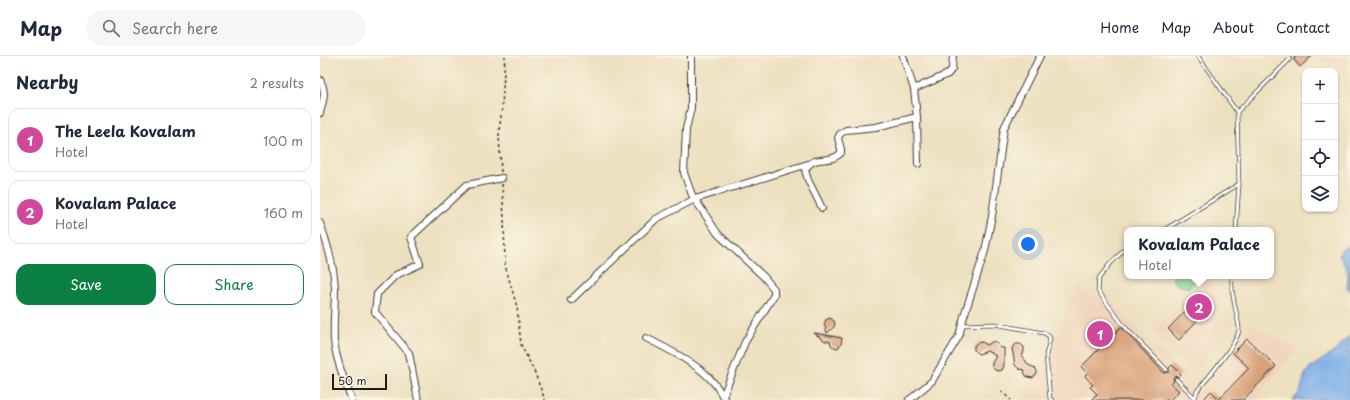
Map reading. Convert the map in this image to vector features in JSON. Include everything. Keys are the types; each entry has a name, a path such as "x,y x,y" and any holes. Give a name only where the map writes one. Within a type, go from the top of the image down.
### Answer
{"street":[{"path":"691,56 692,108 686,129 684,173 692,195 718,234 764,277 774,289 774,295 745,342 724,398"},
{"path":"903,56 914,89 918,117 918,164"},
{"path":"914,89 948,74 952,69 953,56"},
{"path":"909,400 932,381 959,336 985,251 992,216 1004,128 1040,56"},
{"path":"320,80 324,88 320,113"},
{"path":"571,300 656,219 695,199 808,164 814,160 838,156 841,153 838,138 842,132 876,127 918,117"},
{"path":"808,164 805,170 808,180 822,208"},
{"path":"418,400 409,353 375,312 377,294 396,275 420,264 411,237 467,184 502,178"},
{"path":"320,223 333,267 335,288 334,342 352,400"},
{"path":"646,338 682,357 701,371 713,381 724,398"}],"lane":[{"path":"1198,56 1237,112 1239,184 1236,227"},
{"path":"1237,112 1290,59"},
{"path":"1169,227 1239,184"},
{"path":"1124,250 1099,278 1098,291 1123,325 1167,370"},
{"path":"1196,399 1197,391 1226,357 1240,330 1232,291 1232,279"},
{"path":"962,325 994,324 1049,336 1050,339 1046,355 1050,399 1052,400"},
{"path":"1176,379 1196,399"}],"path":[{"path":"505,56 499,134 505,265 517,307 520,345 534,371 545,400"},
{"path":"1001,391 1011,400"}],"shaded area":[{"path":"1203,279 1217,279 1210,290 1234,324 1193,373 1153,332"},
{"path":"1078,286 1119,309 1200,392 1229,365 1231,351 1251,325 1292,344 1297,349 1254,400 1024,400 1022,392 1047,365 1051,344"}],"green space":[{"path":"1172,279 1197,279 1188,288 1175,284"}],"water":[{"path":"1350,245 1350,292 1347,287 1348,272 1339,254 1341,250"},
{"path":"1350,335 1350,400 1293,400 1300,392 1305,374 1310,368 1335,351"}],"building":[{"path":"1295,56 1312,56 1300,67 1294,60"},
{"path":"1192,304 1203,314 1179,340 1168,329"},
{"path":"830,318 835,324 834,327 827,333 824,323"},
{"path":"1121,327 1164,373 1169,372 1169,368 1172,365 1181,374 1178,377 1176,376 1173,378 1174,381 1171,384 1179,391 1170,400 1091,400 1097,394 1090,387 1093,385 1085,376 1087,373 1081,367"},
{"path":"814,333 842,338 841,344 838,348 834,347 831,345 830,341 825,341"},
{"path":"1247,339 1276,366 1243,400 1203,400 1211,391 1219,399 1249,368 1233,353"},
{"path":"994,341 1000,348 1004,348 1004,366 1002,370 998,371 992,367 992,363 996,356 987,351 978,354 974,350 974,346 977,343 982,342 987,345"},
{"path":"1016,344 1020,344 1024,347 1022,357 1028,365 1036,369 1037,373 1033,378 1027,377 1024,370 1019,369 1015,365 1012,348"}],"place":[{"name":"Kovalam Palace","path":"1199,307"},
{"name":"The Leela Kovalam","path":"1100,334"}]}
